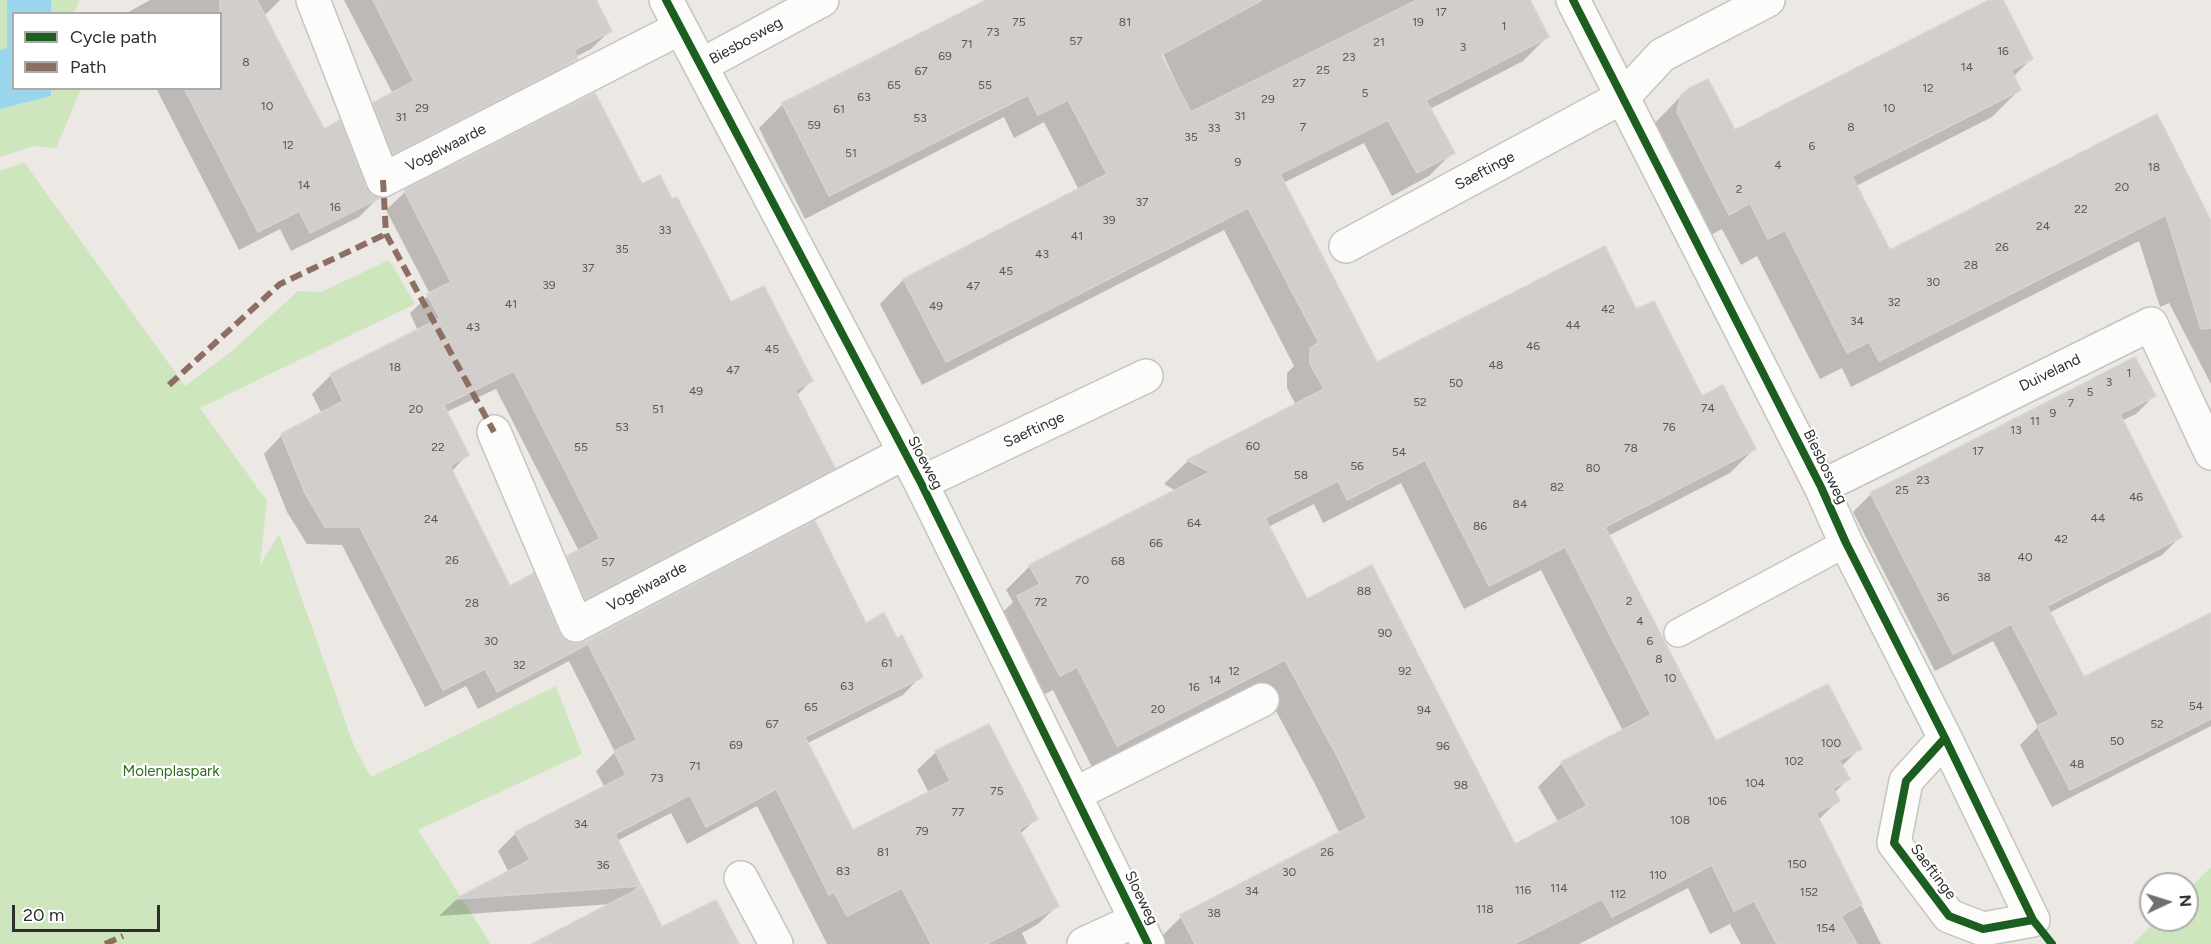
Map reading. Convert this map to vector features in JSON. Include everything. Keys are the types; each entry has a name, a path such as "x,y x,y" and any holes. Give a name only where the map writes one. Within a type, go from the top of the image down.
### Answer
{"street":[{"name":"Vogelwaarde","path":"313,0 383,180 673,14"},
{"name":"Biesbosweg","path":"702,65 822,0"},
{"name":"Biesbosweg","path":"1574,0 1821,487 1846,543 1945,738 2032,920"},
{"path":"1624,96 1662,55 1768,0"},
{"name":"Sloeweg","path":"673,14 921,483 1142,932"},
{"name":"Saeftinge","path":"1346,246 1624,96"},
{"name":"Duiveland","path":"1821,487 2151,324 2211,453"},
{"name":"Saeftinge","path":"921,483 1146,376"},
{"name":"Vogelwaarde","path":"494,432 576,625 904,453"},
{"path":"1075,794 1262,700"},
{"name":"Saeftinge","path":"1945,738 1906,781 1894,843 1949,916 1983,928 2032,920"},
{"path":"741,878 776,944"},
{"path":"1084,944 1142,932"}],"lane":[{"path":"1678,633 1846,543"}],"green space":[{"path":"0,0 80,0 74,12 12,12 12,72 0,74"},
{"path":"50,90 81,90 56,148 33,146 0,157 0,109 50,96"},
{"name":"Molenplaspark","path":"24,162 185,386 232,351 298,291 321,292 389,260 415,304 200,408 267,501 260,565 279,534 354,746 371,777 556,686 582,754 418,830 491,944 0,944 0,171"},
{"path":"2211,867 2211,944 2133,944 2145,932 2199,932 2199,879"}],"water":[{"path":"7,0 51,0 51,12 12,12 12,90 51,90 51,96 0,109 0,50 7,48"}],"building":[{"path":"220,0 257,0 324,129 340,120 366,187 371,195 380,198 310,233 299,211 258,232 185,90 222,90 222,12 220,12"},
{"path":"373,0 596,0 612,31 574,50 578,59 393,154 373,103 414,81"},
{"path":"986,0 1262,0 1161,55 1191,112 1417,0 1530,0 1549,37 1426,100 1455,153 1417,173 1388,120 1280,174 1377,362 1605,246 1636,309 1654,301 1702,396 1723,385 1756,449 1605,527 1716,741 1828,684 1862,749 1839,760 1850,779 1833,788 1840,801 1816,813 1862,904 1841,916 1857,944 1777,944 1754,901 1734,911 1712,865 1612,917 1602,899 1514,944 1195,944 1180,915 1367,818 1338,758 1285,660 1117,746 1077,667 1060,676 1017,596 1040,584 1029,565 1210,472 1187,460 1324,389 1310,364 1310,348 1319,343 1248,208 946,362 903,279 1107,174 1068,100 1038,115 1028,95 829,196 782,103","holes":["1425,460 1489,586 1565,547 1651,715 1561,762 1587,806 1515,844 1372,565 1307,599 1265,518 1338,481 1347,500"]},
{"path":"1989,0 2003,0 2033,59 2011,70 2021,90 1852,176 1890,250 2157,114 2211,221 2211,328 2201,329 2166,215 1879,361 1869,342 1847,353 1785,230 1768,239 1750,203 1729,215 1677,112 1681,95 1688,89 1708,79 1735,130"},
{"path":"595,93 642,184 660,175 672,199 677,197 731,302 764,286 813,381 795,390 835,468 585,599 567,556 600,539 514,371 444,405 469,455 450,466 510,586 534,573 559,632 565,640 574,644 585,642 815,521 866,623 884,613 897,638 902,635 923,677 805,737 853,830 950,781 935,751 989,724 1038,819 1019,829 1059,906 987,944 931,944 902,888 847,916 834,892 829,895 776,789 706,827 690,795 615,834 641,886 455,899 530,860 515,832 626,775 614,751 637,740 588,644 497,692 485,669 443,690 360,527 325,527 305,493 281,434 343,401 330,374 440,318 427,294 451,282 404,190"},
{"path":"2135,357 2156,396 2120,414 2182,537 2047,606 2084,677 2211,613 2211,719 2070,790 2037,726 2059,715 2011,624 1953,654 1870,493"},
{"path":"642,887 662,927 716,900 739,944 532,944"}],"marked path":[{"path":"383,180 386,234 494,432"},
{"path":"169,385 280,284 386,234"},
{"path":"105,944 123,936"}],"cycle path":[{"path":"666,0 921,483 1148,944"},
{"path":"1573,0 1821,487 1846,543 1945,738 2033,920 2052,944"},
{"path":"1945,738 1906,781 1894,843 1949,916 1983,929 2033,920"}]}
